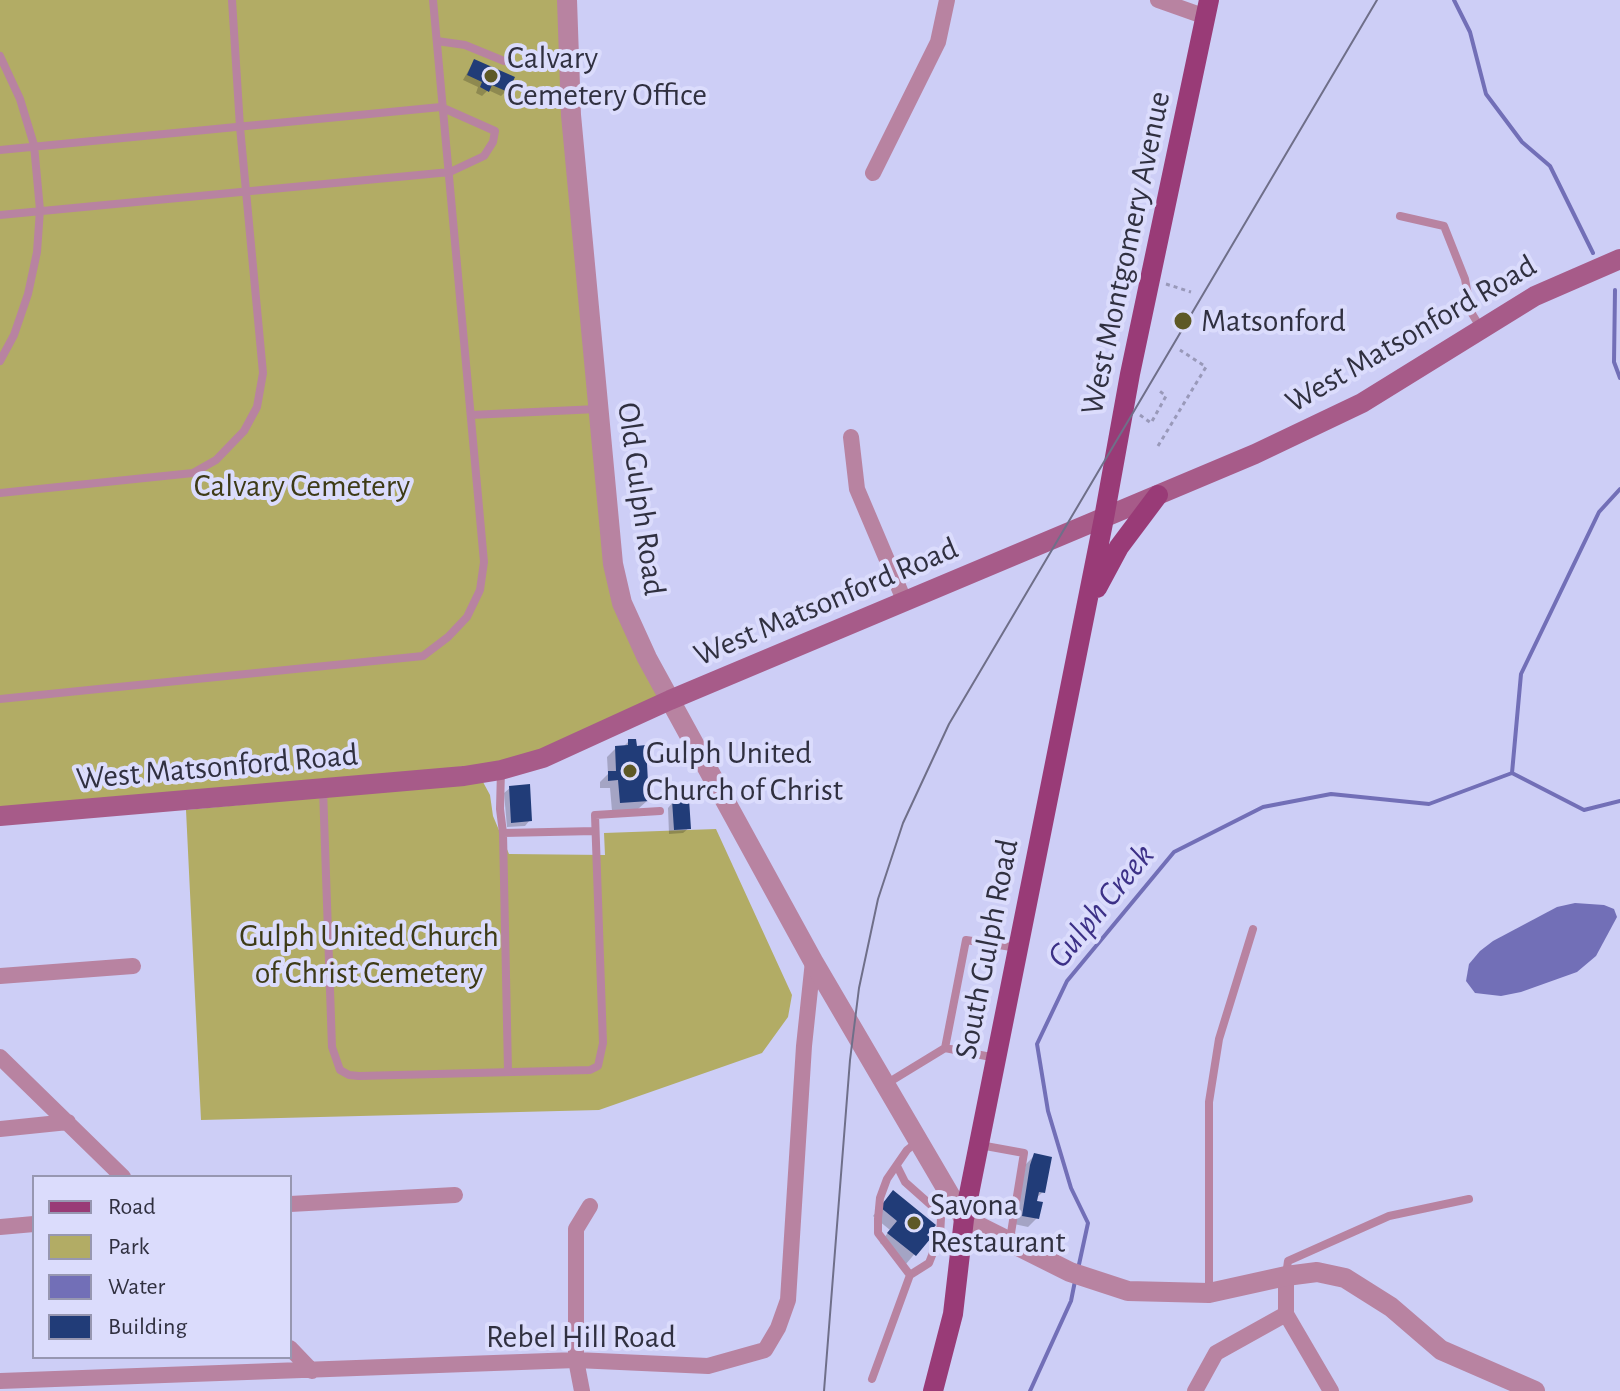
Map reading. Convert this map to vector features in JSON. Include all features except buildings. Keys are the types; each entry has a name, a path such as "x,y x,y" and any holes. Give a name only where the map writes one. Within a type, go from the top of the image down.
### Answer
{"main road":[{"name":"West Montgomery Avenue","path":"1104,518 1130,374 1207,9"},
{"name":"West Matsonford Road","path":"0,816 501,770 543,758 904,600 1255,454 1362,403 1481,328 1565,281 1620,259"},
{"path":"1087,605 1119,547 1158,495"},
{"name":"South Gulph Road","path":"933,1391 953,1314 964,1219 978,1145 1104,518"}],"street":[{"name":"Old Gulph Road","path":"567,0 571,115 613,564 622,603 631,627 813,961 964,1219"},
{"path":"873,173 938,42 947,0"},
{"path":"1158,0 1207,9"},
{"path":"851,437 857,489 904,600"},
{"name":"Rebel Hill Road","path":"0,1381 576,1360 708,1366 765,1350 788,1300 804,1046 813,961"},
{"path":"0,976 133,966"},
{"path":"0,1057 121,1175"},
{"path":"0,1129 68,1122"},
{"path":"292,1204 455,1195"},
{"path":"582,1391 576,1360 576,1229 590,1206"},
{"path":"964,1219 1078,1275 1128,1291 1209,1293 1317,1272 1345,1278 1391,1307 1441,1350 1535,1391"},
{"path":"0,1227 32,1224"},
{"path":"1286,1276 1286,1314 1331,1391"},
{"path":"1195,1391 1216,1353 1286,1314"},
{"path":"292,1350 312,1371"}],"lane":[{"path":"0,493 193,473 216,460 244,431 257,407 263,373 245,191 232,0"},
{"path":"0,699 423,656 467,617 480,590 484,562 433,0"},
{"path":"437,41 465,45 504,61"},
{"path":"0,56 20,99 34,145 40,210 37,252 28,294 14,335 0,361"},
{"path":"0,150 441,107 495,131 493,142 484,156 450,172 0,215"},
{"path":"1400,216 1444,226 1465,279 1471,312 1481,328"},
{"path":"471,415 598,409"},
{"path":"501,770 508,1071"},
{"path":"323,788 332,1047 340,1070 359,1076 590,1070 598,1066 603,1043 595,815 660,811"},
{"path":"503,833 595,831"},
{"path":"1209,1293 1209,1102 1219,1039 1253,929"},
{"path":"945,1048 966,940 1018,948"},
{"path":"885,1085 945,1048 996,1058"},
{"path":"910,1275 878,1233 880,1198 887,1179 907,1150 918,1141"},
{"path":"978,1145 1024,1153 1010,1244"},
{"path":"872,1379 910,1275 929,1263 940,1235 941,1218 905,1182 897,1166"},
{"path":"1286,1276 1288,1261 1389,1216 1469,1199"}],"path":[{"path":"1169,285 1191,292"},
{"path":"1158,446 1206,367 1180,350"},
{"path":"1151,423 1166,396 1157,389"}],"green space":[{"name":"Calvary Cemetery","path":"0,0 567,0 613,564 670,700 543,758 0,816"},
{"name":"Gulph United Church of Christ Cemetery","path":"483,782 509,854 605,855 604,833 716,829 792,995 788,1017 762,1053 599,1110 201,1120 186,810"}],"water":[{"path":"1575,903 1604,905 1614,909 1617,917 1596,956 1577,972 1521,992 1501,996 1475,993 1466,981 1469,964 1480,951 1557,907"}],"waterway":[{"path":"1454,0 1470,32 1486,94 1522,142 1550,166 1593,253"},
{"path":"1615,290 1614,362 1620,378"},
{"path":"1512,773 1521,674 1599,512 1620,489"},
{"name":"Gulph Creek","path":"1078,1269 1088,1223 1071,1188 1048,1111 1037,1044 1067,981 1174,852 1263,807 1331,794 1429,804 1512,773 1584,810 1620,801"},
{"name":"Gulph Creek","path":"1030,1391 1071,1301 1075,1281"}],"tram line":[{"path":"824,1391 850,1060 859,988 878,899 903,823 949,724 1377,0"}],"place":[{"name":"Calvary Cemetery Office","path":"491,76"},
{"name":"Matsonford","path":"1183,321"},
{"name":"Gulph United Church of Christ","path":"630,771"},
{"name":"Savona Restaurant","path":"914,1223"}]}
